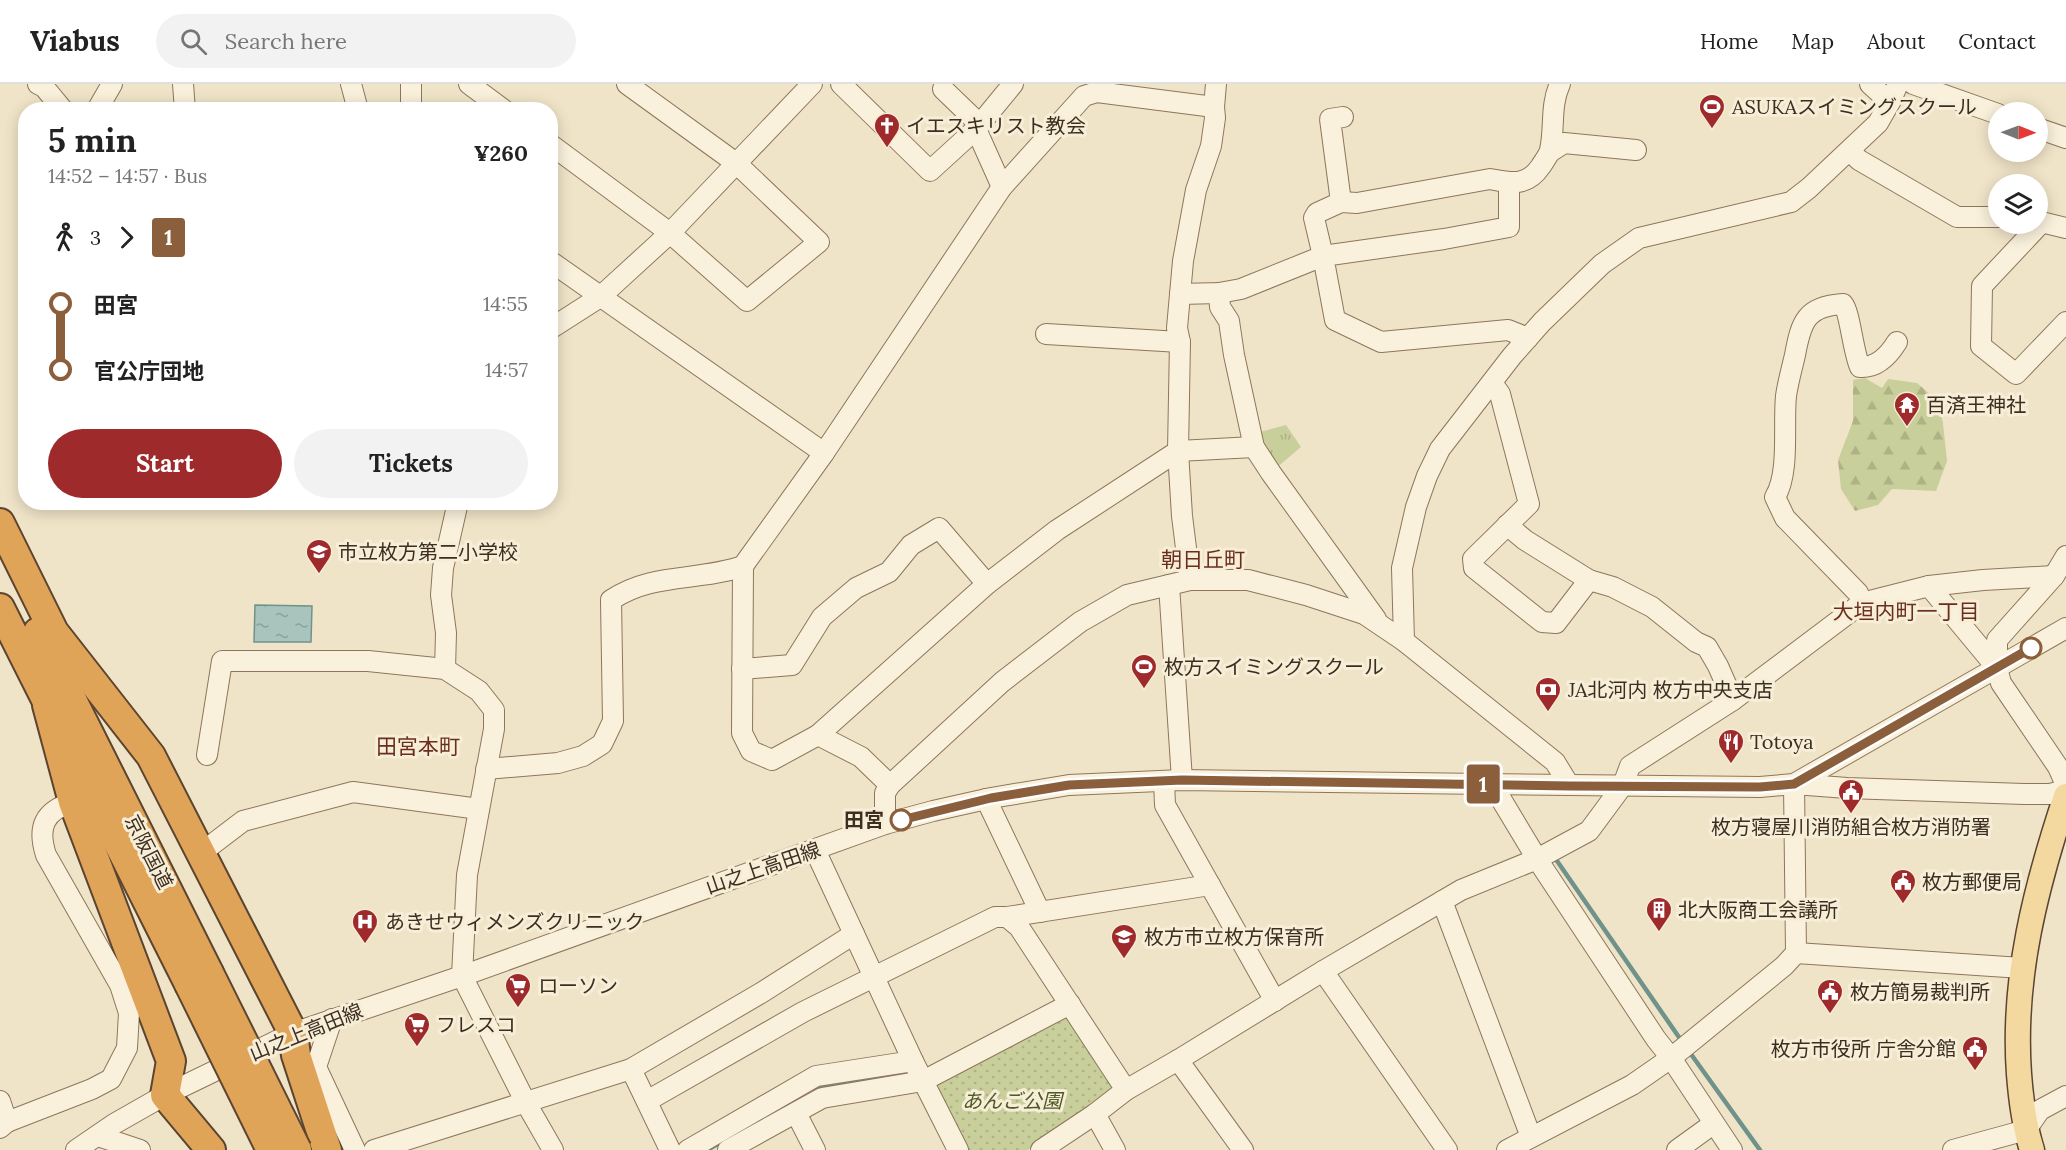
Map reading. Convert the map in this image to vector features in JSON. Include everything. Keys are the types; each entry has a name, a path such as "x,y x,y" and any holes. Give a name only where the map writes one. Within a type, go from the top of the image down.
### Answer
{"highway":[{"path":"0,523 54,632 151,756 293,1033 296,1055 327,1150"},
{"name":"京阪国道","path":"0,555 199,979 271,1150"},
{"name":"京阪国道","path":"0,608 47,705 297,1150"},
{"path":"47,705 73,802 171,1062 165,1095 212,1150"}],"main road":[{"path":"2029,1140 2021,1093 2017,1038 2022,968 2033,908 2066,796"}],"street":[{"path":"102,102 112,84"},
{"path":"183,84 184,102"},
{"path":"351,84 356,102"},
{"path":"411,84 411,102"},
{"path":"469,84 493,102"},
{"path":"558,150 669,233 747,301 819,242 736,163 627,84"},
{"path":"841,84 930,171 978,126 1013,84"},
{"path":"1190,580 1182,516 1178,451 1180,342 1177,328 1183,261 1196,190 1211,146 1216,84"},
{"path":"1550,152 1554,101 1560,84"},
{"path":"1870,84 1890,102"},
{"path":"1404,641 1402,568 1416,507 1427,476 1440,449 1542,322 1602,264 1639,238 1791,202 1850,152 1878,123 1898,84"},
{"path":"1913,84 1988,110"},
{"path":"42,85 56,102"},
{"path":"558,324 600,297 669,233 736,163 802,87"},
{"path":"943,89 978,126 1002,187"},
{"path":"1214,107 1097,92 1084,96 1002,187 824,453 743,566 742,733 751,751 772,760 818,735 987,584 1057,530 1178,451 1254,447"},
{"path":"1330,119 1341,202"},
{"path":"2048,132 2066,138"},
{"path":"1528,338 1508,330 1381,342 1335,320 1314,218 1317,213 1341,202 1357,203 1491,180 1512,183 1528,180 1550,152 1564,143 1636,150"},
{"path":"1850,152 1859,160 1957,217 1988,217"},
{"path":"1180,294 1219,293 1241,289 1323,256 1444,239 1509,226 1509,189 1512,183"},
{"path":"2048,223 2066,228"},
{"path":"2028,234 1982,286 1981,346 2016,374 2066,322"},
{"path":"558,267 824,453"},
{"path":"1219,293 1220,307 1229,321 1254,447 1379,624"},
{"path":"1862,603 1857,593 1785,518 1778,507 1775,497 1782,481 1786,396 1801,325 1816,309 1843,304 1847,309 1848,325 1860,367 1876,364 1892,350 1897,342"},
{"path":"1046,334 1180,342"},
{"path":"1492,383 1500,394 1529,504 1473,559 1474,568 1542,622 1556,623 1589,580"},
{"path":"445,669 446,633 441,595 443,568 456,510"},
{"path":"1506,525 1525,540 1589,580 1613,587 1652,607 1696,642 1707,646 1719,666 1732,700"},
{"path":"742,669 792,665 822,617 856,588 889,572 911,545 939,528 987,584"},
{"path":"2066,556 2054,576 1997,640 1997,668 2001,683 2058,766 2066,785"},
{"path":"486,769 558,763 583,756 602,744 613,721 610,600 624,591 650,581 722,573 743,566"},
{"path":"1041,1150 1095,1114 1125,1090 1442,901 1461,890 1537,859 1589,831 1623,785 1630,766 1732,700 1862,603 1929,586 2054,576"},
{"path":"885,824 885,794 890,785 1002,682 1080,622 1127,595 1190,580 1248,580 1306,595 1364,614 1404,641 1555,762 1569,786"},
{"path":"1169,585 1173,780 1165,805 1275,1001"},
{"path":"1929,586 1997,668"},
{"name":"山之上高田線","path":"76,1150 165,1095 293,1033 462,976 885,824 986,799 1069,785 1173,780 1569,786 1760,787 1794,784 2066,628"},
{"path":"207,755 222,661 368,662 445,669 479,691 494,710 494,729 467,875 462,976 526,1103 553,1150"},
{"path":"818,735 861,757 890,785"},
{"path":"1492,784 1537,859 1656,1039 1679,1052 1713,1124 1732,1150"},
{"path":"1507,1150 1632,1085 1679,1052 1784,966 1796,953 1794,784 2024,794 2050,794 2066,790"},
{"path":"201,854 243,821 353,792 479,809"},
{"path":"986,799 1040,912"},
{"path":"0,1101 4,1125 92,1089 111,1079 127,1048 129,1013 120,985 46,855 41,839 45,820 58,806 73,802"},
{"path":"815,850 913,1061 958,1150"},
{"path":"647,1101 803,1012 995,917 1210,885"},
{"path":"1442,901 1531,1137"},
{"path":"1007,917 1019,927 1125,1090"},
{"path":"374,1150 631,1069 761,993 854,934"},
{"path":"1796,953 2022,968"},
{"path":"1323,971 1447,1150"},
{"path":"728,1150 822,1098 923,1081 1070,1004"},
{"path":"332,1019 316,1067 355,1150"},
{"path":"1178,1060 1243,1150"},
{"path":"688,1150 816,1076 913,1061"},
{"path":"631,1069 670,1150"},
{"path":"1953,1150 2029,1140 2040,1110 2066,1096"},
{"path":"796,1113 815,1150"},
{"path":"1095,1114 1115,1150"},
{"path":"1677,1150 1713,1124"},
{"path":"98,1136 140,1150"}],"green space":[{"path":"1865,378 1882,388 1888,379 1917,383 1938,401 1947,461 1936,491 1892,489 1878,505 1855,511 1841,489 1838,460 1853,421 1853,380"},
{"path":"1286,425 1301,447 1274,470 1253,434"},
{"name":"あんご公園","path":"1069,1015 1117,1088 1027,1150 968,1150 937,1085"}],"water":[{"path":"255,605 312,606 311,642 254,642"}],"waterway":[{"path":"1555,858 1683,1043"},
{"path":"1688,1050 1760,1150"},
{"path":"815,1091 821,1088 911,1073"},
{"path":"707,1150 789,1105"}],"bus line":[{"name":"1","path":"901,820 991,798 1069,785 1182,780 1569,786 1760,787 1794,784 2031,648"}],"place":[{"name":"ASUKAスイミングスクール","path":"1712,130"},
{"name":"イエスキリスト教会","path":"887,149"},
{"name":"百済王神社","path":"1907,428"},
{"name":"市立枚方第二小学校","path":"319,575"},
{"name":"枚方スイミングスクール","path":"1144,690"},
{"name":"JA北河内 枚方中央支店","path":"1548,713"},
{"name":"Totoya","path":"1731,765"},
{"name":"枚方寝屋川消防組合枚方消防署","path":"1851,815"},
{"name":"田宮","path":"901,820"},
{"name":"枚方郵便局","path":"1903,905"},
{"name":"北大阪商工会議所","path":"1659,933"},
{"name":"あきせウィメンズクリニック","path":"365,945"},
{"name":"枚方市立枚方保育所","path":"1124,960"},
{"name":"ローソン","path":"518,1009"},
{"name":"枚方簡易裁判所","path":"1830,1015"},
{"name":"フレスコ","path":"417,1048"},
{"name":"枚方市役所 庁舎分館","path":"1975,1072"}],"district":[{"name":"朝日丘町","path":"1203,560"},
{"name":"大垣内町一丁目","path":"1906,612"},
{"name":"田宮本町","path":"418,747"}]}
